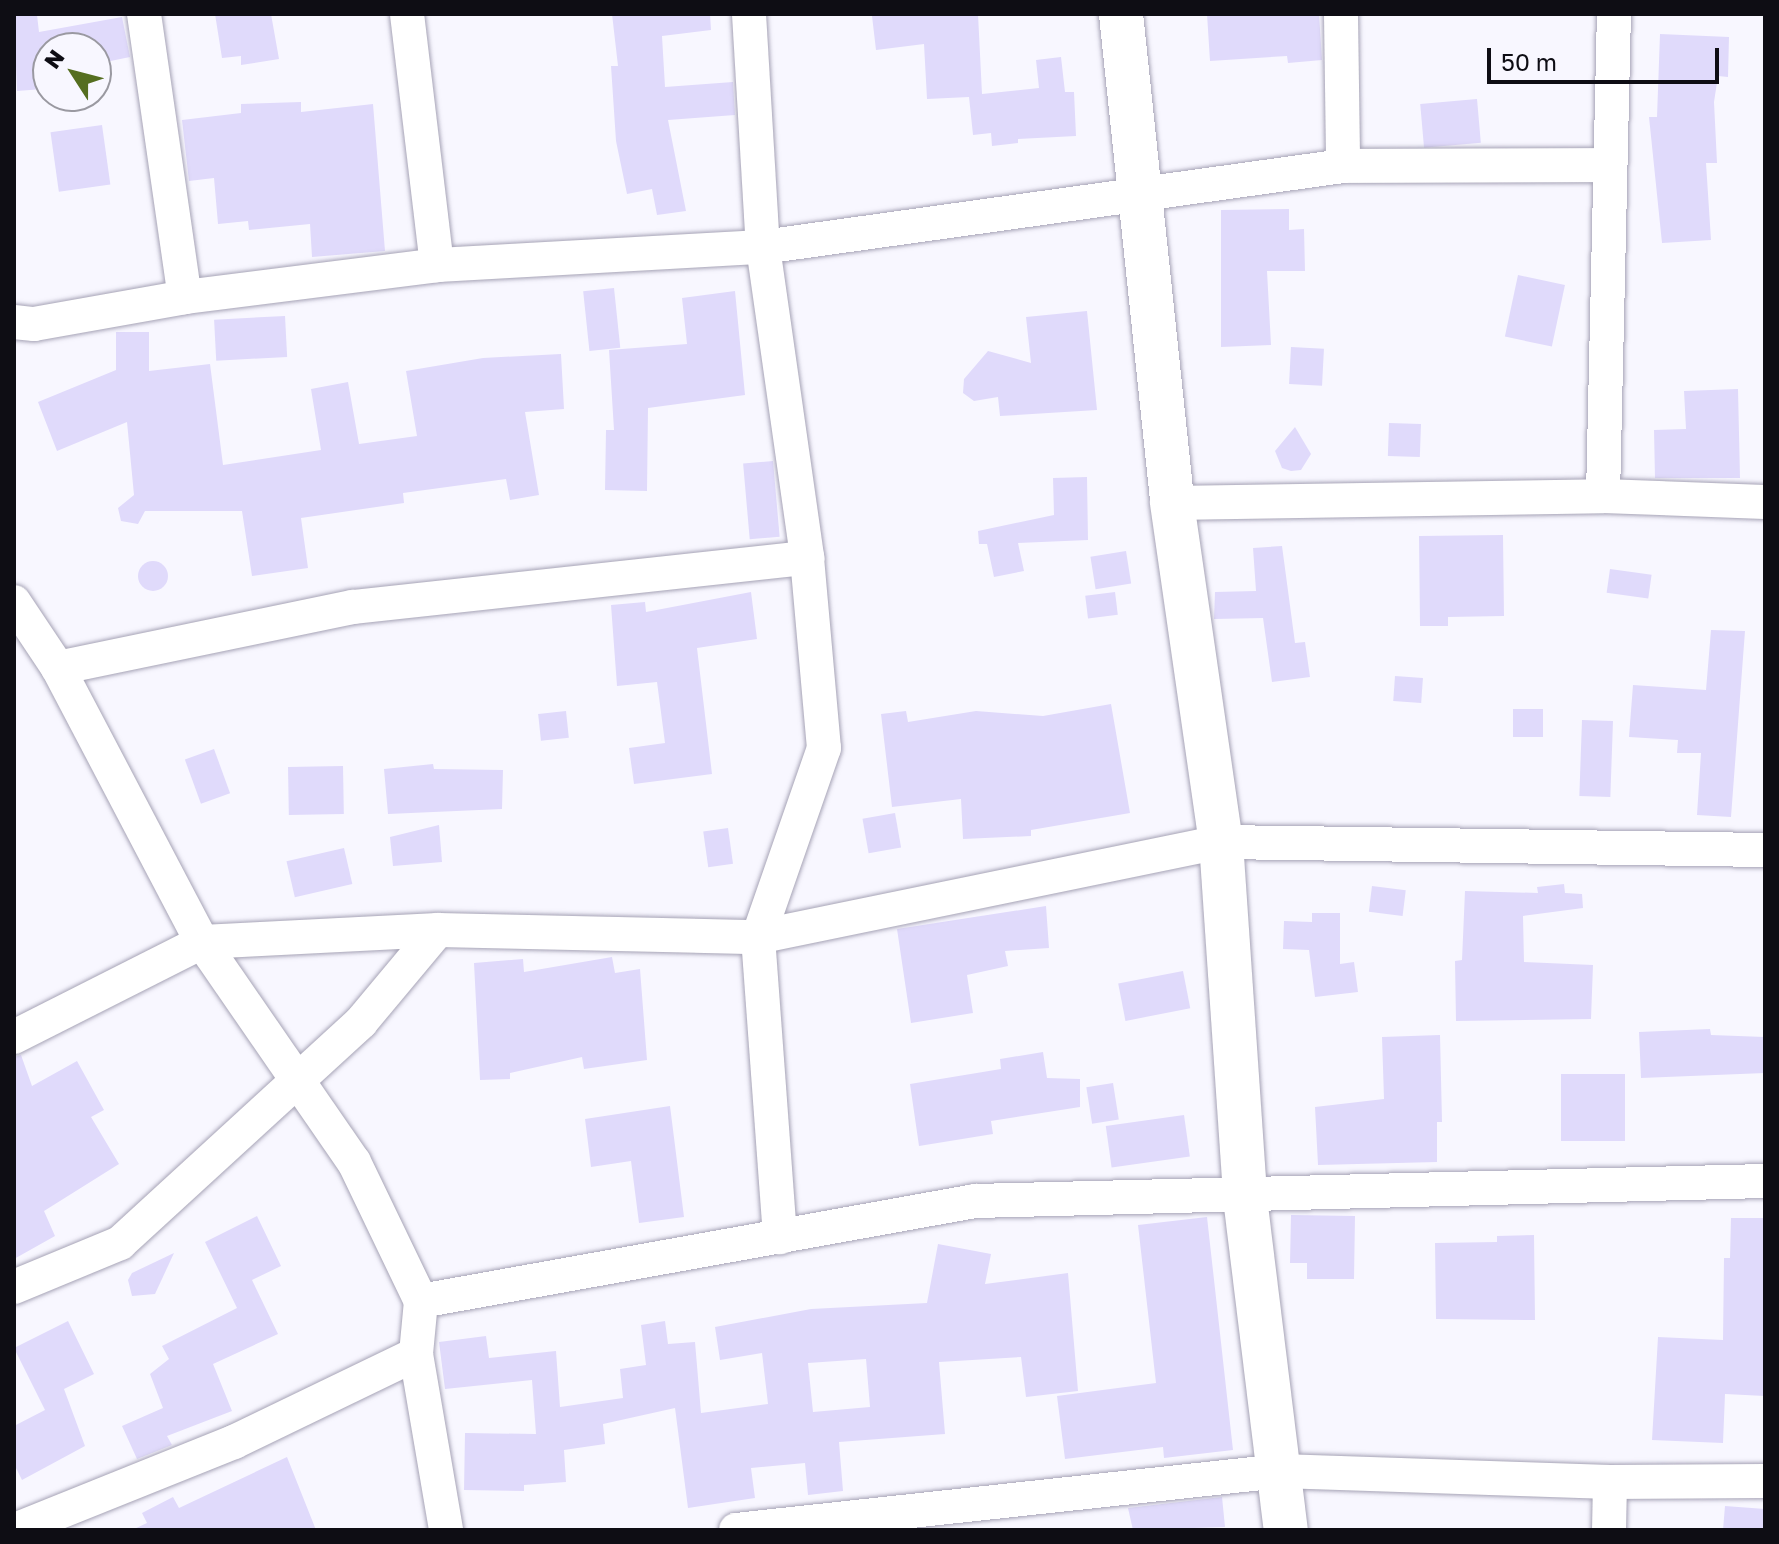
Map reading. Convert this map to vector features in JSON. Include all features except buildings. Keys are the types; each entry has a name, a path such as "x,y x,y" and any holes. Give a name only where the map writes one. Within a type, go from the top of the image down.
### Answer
{"main road":[{"path":"1121,14 1172,503 1221,842 1245,1198 1286,1530"}],"street":[{"path":"144,14 185,297"},
{"path":"407,14 437,265"},
{"path":"749,14 763,247 807,558 824,748 758,937 780,1237"},
{"path":"1341,14 1343,166"},
{"path":"1603,496 1614,14"},
{"path":"14,322 34,324 185,297 437,265 763,247 1140,198 1343,166 1610,165"},
{"path":"1172,503 1603,496 1765,502"},
{"path":"37,660 353,607 807,558"},
{"path":"14,602 37,660 202,942 300,1078 354,1162 421,1301 416,1354 446,1530"},
{"path":"14,1037 202,942 438,930 758,937 1221,842 1765,850"},
{"path":"14,1287 120,1243 361,1022 438,930"},
{"path":"421,1301 975,1201 1245,1198 1765,1181"},
{"path":"15,1530 234,1442 416,1354"},
{"path":"736,1530 962,1517 1280,1471 1610,1482 1765,1481"},
{"path":"1609,1530 1610,1482"}]}
